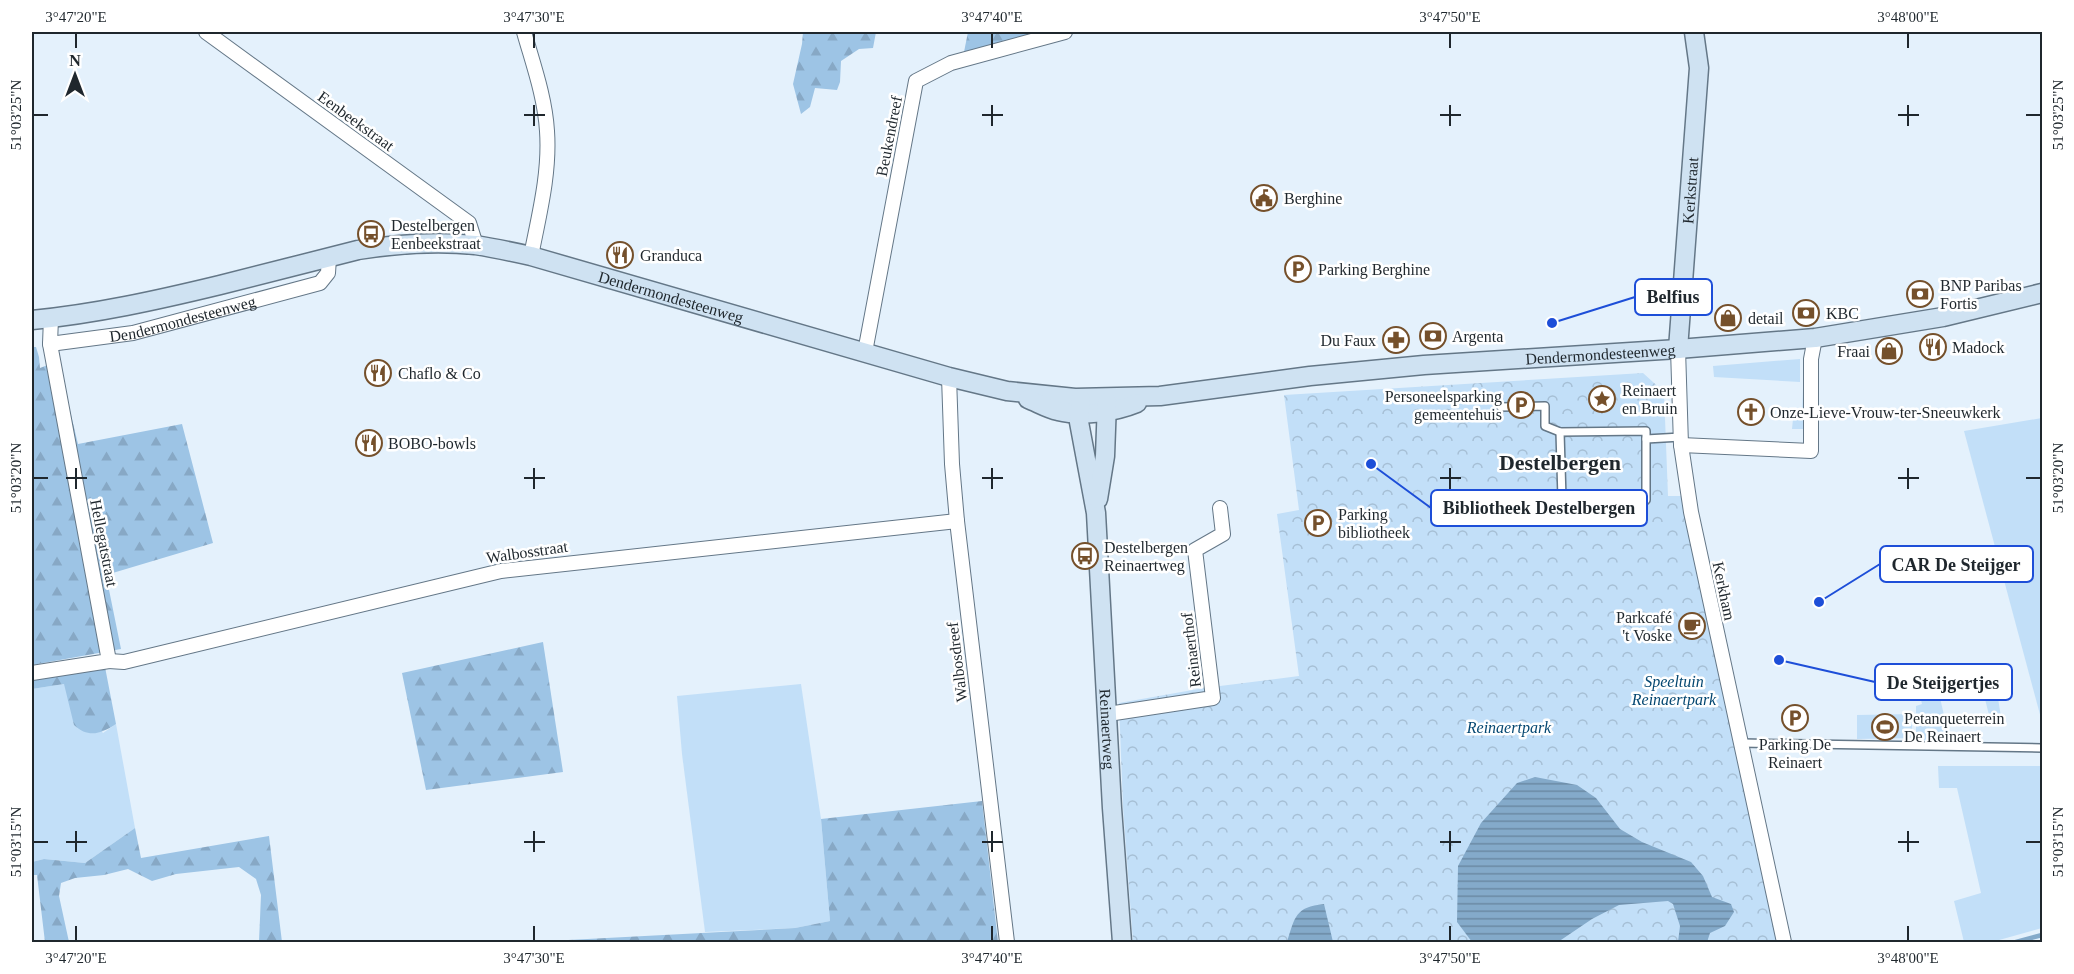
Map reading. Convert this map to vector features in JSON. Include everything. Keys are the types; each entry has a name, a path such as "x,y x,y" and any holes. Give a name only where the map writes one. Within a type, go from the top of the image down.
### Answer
{"main road":[{"name":"Kerkstraat","path":"1678,349 1700,68 1694,32"},
{"name":"Dendermondesteenweg","path":"32,320 87,314 179,295 384,246 476,245 531,256 1007,391 1081,406 1131,406 1156,396 1310,376 1424,365 1815,338 1944,317 2043,293"},
{"name":"Reinaertweg","path":"1096,513 1105,456 1106,405"},
{"name":"Reinaertweg","path":"1081,406 1082,438 1096,513 1112,808 1122,942"}],"street":[{"name":"Eenbeekstraat","path":"206,32 469,223 476,245"},
{"path":"524,32 541,90 548,131 547,171 531,256"},
{"name":"Beukendreef","path":"864,352 916,81 951,63 1065,32"},
{"name":"Dendermondesteenweg","path":"50,344 133,333 320,283 328,273 329,258"},
{"name":"Hellegatstraat","path":"51,318 50,344 109,661"},
{"path":"1681,441 1811,451 1811,359 1815,338"},
{"name":"Kerkham","path":"1678,349 1681,441 1690,512 1784,942"},
{"name":"Walbosdreef","path":"949,376 952,464 957,521 1007,942"},
{"name":"Reinaerthof","path":"1108,714 1213,698 1195,550 1223,534 1220,508"},
{"name":"Walbosstraat","path":"109,661 124,662 501,571 957,521"},
{"path":"32,673 109,661"}],"lane":[{"path":"1501,407 1545,406 1545,426 1560,432 1646,431 1646,500 1642,506 1637,509 1570,510 1565,507 1562,500 1560,432"},
{"path":"1646,438 1681,441"},
{"path":"1742,742 2043,748"}],"green space":[{"path":"803,32 876,32 873,48 859,49 841,61 840,82 837,90 815,88 810,107 801,114 793,84"},
{"path":"968,32 1038,32 964,52"},
{"path":"32,347 36,347 40,368 58,361 78,444 182,424 213,543 106,575 121,649 32,665"},
{"path":"1800,359 1800,382 1714,377 1713,366"},
{"name":"Reinaertpark","path":"1643,373 1664,392 1668,496 1681,496 1779,942 1133,942 1123,807 1119,703 1204,688 1299,676 1277,514 1299,510 1284,395"},
{"path":"1803,389 1806,389 1806,429 1792,429 1793,419 1802,414"},
{"path":"2042,418 2042,722 1964,431"},
{"path":"543,642 563,772 426,790 402,673"},
{"path":"105,667 116,724 101,732 85,732 74,725 64,684 32,689 32,679"},
{"path":"1935,676 1949,737 1916,742 1916,706 1922,704 1916,680"},
{"path":"64,684 103,733 116,724 135,828 85,863 44,859 32,862 32,689"},
{"path":"801,684 821,819 830,921 795,928 705,932 682,754 677,696"},
{"path":"1997,692 2001,717 1991,723 1984,695"},
{"name":"Petanqueterrein De Reinaert","path":"1912,714 1912,738 1857,739 1857,715"},
{"path":"1938,766 2040,766 2042,768 2042,928 1992,942 1964,942 1954,901 1981,893 1957,788 1939,788"},
{"path":"982,801 998,942 530,942 795,928 830,921 821,819"},
{"path":"135,828 141,858 269,836 282,942 259,942 261,895 256,879 239,867 176,874 152,881 128,869 104,875 75,878 61,883 59,896 69,942 45,942 37,875 32,875 32,862 44,859 85,863"}],"shaded area":[{"path":"1535,777 1577,785 1596,798 1620,829 1642,842 1691,862 1703,876 1712,897 1731,904 1734,912 1725,926 1710,933 1707,942 1678,942 1680,926 1673,904 1668,901 1619,905 1592,919 1558,942 1472,942 1457,922 1458,866 1481,823 1517,783"},
{"path":"1324,904 1333,942 1287,942 1298,915 1314,905"}],"waterway":[{"path":"2016,942 2042,935"}],"place":[{"name":"Berghine","path":"1264,198"},
{"name":"Destelbergen Eenbeekstraat","path":"371,234"},
{"name":"Granduca","path":"620,255"},
{"name":"Parking Berghine","path":"1298,269"},
{"name":"BNP Paribas Fortis","path":"1920,294"},
{"name":"KBC","path":"1806,313"},
{"name":"detail","path":"1728,318"},
{"name":"Belfius","path":"1552,323"},
{"name":"Argenta","path":"1433,336"},
{"name":"Du Faux","path":"1396,340"},
{"name":"Madock","path":"1933,347"},
{"name":"Fraai","path":"1889,351"},
{"name":"Chaflo & Co","path":"378,373"},
{"name":"Reinaert en Bruin","path":"1602,399"},
{"name":"Personeelsparking gemeentehuis","path":"1521,405"},
{"name":"Onze-Lieve-Vrouw-ter-Sneeuwkerk","path":"1751,412"},
{"name":"BOBO-bowls","path":"369,443"},
{"name":"Bibliotheek Destelbergen","path":"1371,464"},
{"name":"Parking bibliotheek","path":"1318,523"},
{"name":"Destelbergen Reinaertweg","path":"1085,556"},
{"name":"CAR De Steijger","path":"1819,602"},
{"name":"Parkcafé 't Voske","path":"1692,626"},
{"name":"De Steijgertjes","path":"1779,660"},
{"name":"Parking De Reinaert","path":"1795,718"},
{"name":"Petanqueterrein De Reinaert","path":"1885,727"}],"district":[{"name":"Destelbergen","path":"1560,462"}],"park label":[{"name":"Speeltuin Reinaertpark","path":"1674,690"}]}
